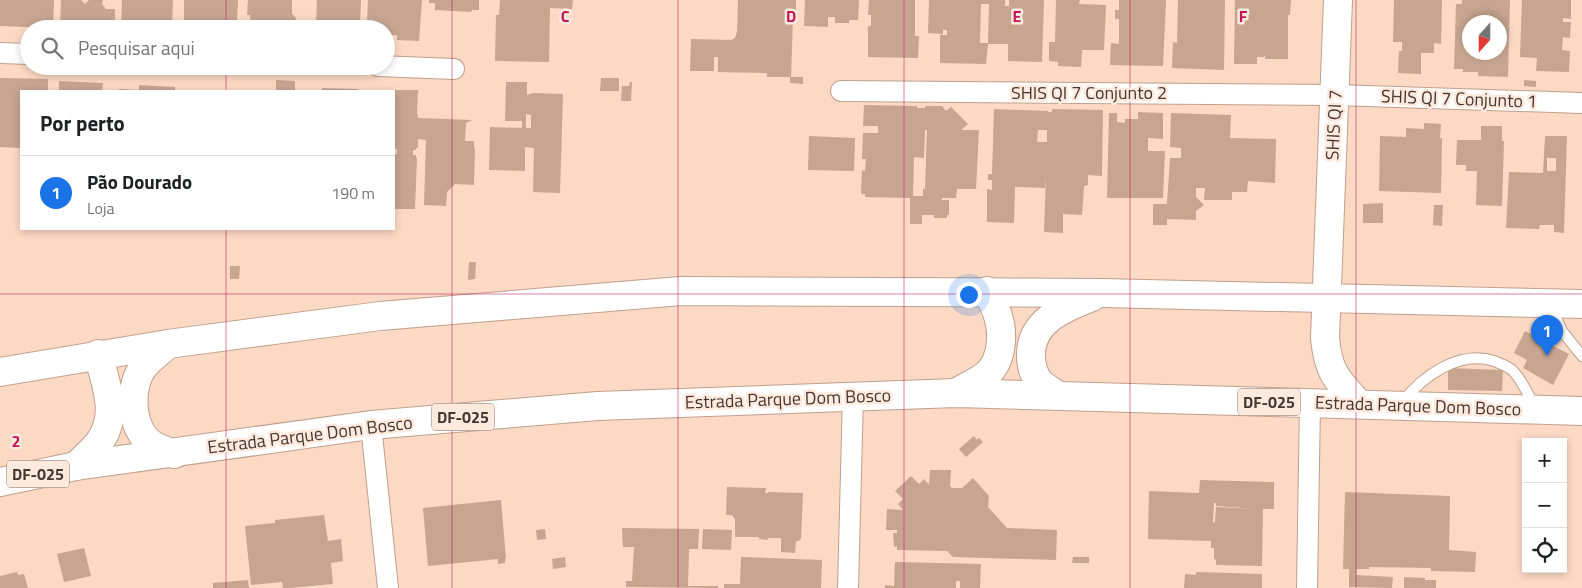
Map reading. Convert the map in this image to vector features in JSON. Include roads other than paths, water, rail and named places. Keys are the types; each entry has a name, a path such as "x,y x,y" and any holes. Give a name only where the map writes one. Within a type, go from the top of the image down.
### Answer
{"main road":[{"name":"SHIS QI 7","path":"1338,0 1326,338 1327,355 1332,371 1359,404"},
{"path":"1328,250 1356,298"},
{"path":"0,372 98,354 380,316 681,291 987,291 1582,304"},
{"path":"956,393 985,375 993,367 999,355 1001,338 999,318 987,291"},
{"path":"1058,396 1039,381 1031,364 1031,349 1036,332 1046,320 1062,308 1102,293"},
{"path":"168,344 145,365 136,381 133,397 135,414 140,430 152,444 174,454"},
{"path":"76,466 99,442 112,410 98,354"},
{"name":"Estrada Parque Dom Bosco","path":"0,482 76,466 174,454 372,425 598,406 956,393 1582,411"}],"street":[{"path":"0,54 20,54"},
{"path":"395,67 454,69"},
{"name":"SHIS QI 7 Conjunto 2","path":"841,91 1336,95"},
{"name":"SHIS QI 7 Conjunto 1","path":"1336,95 1582,103"},
{"path":"848,588 853,396"},
{"path":"1308,588 1310,403"},
{"path":"372,425 388,588"}],"lane":[{"path":"1550,303 1562,331 1582,356"},
{"path":"1400,405 1413,388 1448,365 1463,360 1486,359 1505,365 1514,371 1522,382 1536,410"}],"place":[{"name":"Pão Dourado","path":"1547,356"}]}
